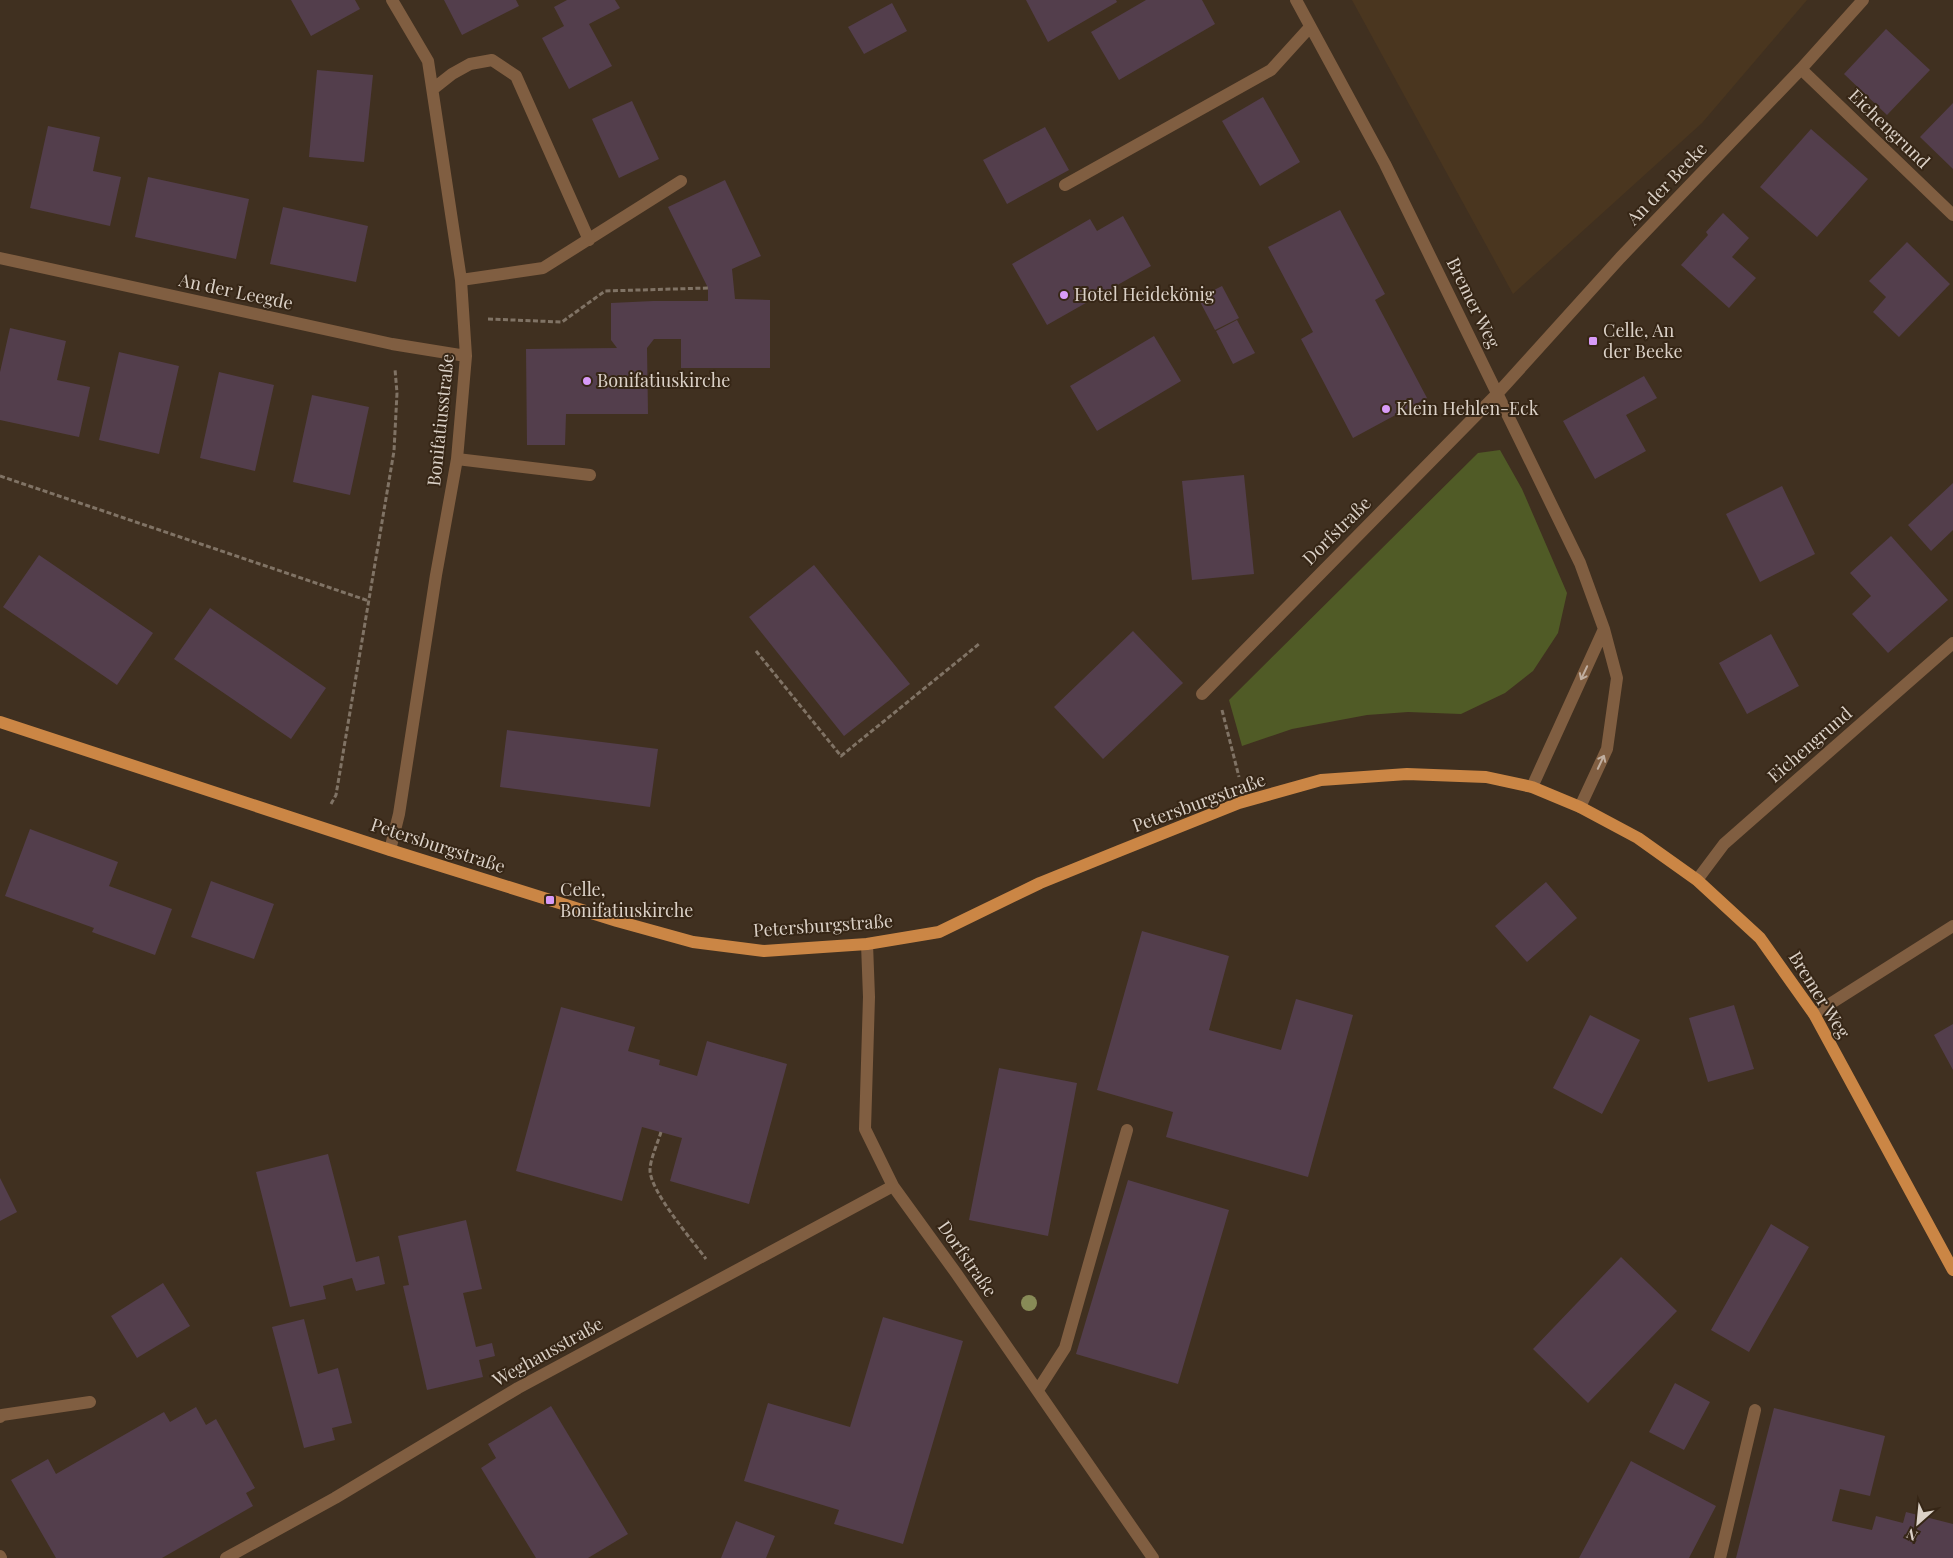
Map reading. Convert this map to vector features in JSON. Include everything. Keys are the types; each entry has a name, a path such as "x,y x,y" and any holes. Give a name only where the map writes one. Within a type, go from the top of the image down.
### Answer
{"main road":[{"name":"Petersburgstraße","path":"0,722 390,850 617,921 693,942 764,951 867,944 940,932 1040,884 1246,802 1321,780 1407,774 1486,777 1532,788"},
{"name":"Bremer Weg","path":"1532,788 1580,807 1638,838 1697,880 1760,938 1814,1014 1953,1270"}],"street":[{"name":"Bonifatiusstraße","path":"390,850 399,814 436,575 457,459 466,356 461,280 428,61 392,0"},
{"name":"Bremer Weg","path":"1296,0 1385,164 1580,563 1604,629 1617,678 1607,749 1580,807"},
{"name":"An der Beeke","path":"1497,394 1620,258 1801,69 1863,0"},
{"path":"1064,185 1271,70 1310,27"},
{"path":"433,89 452,74 470,64 492,60 516,76 589,240"},
{"name":"Eichengrund","path":"1801,69 1953,214"},
{"path":"461,280 543,268 681,181"},
{"name":"An der Leegde","path":"0,258 392,344 466,356"},
{"name":"Dorfstraße","path":"1202,694 1497,394"},
{"path":"457,459 590,475"},
{"path":"1532,788 1604,629"},
{"name":"Eichengrund","path":"1697,880 1724,844 1953,643"},
{"path":"1814,1014 1953,926"},
{"name":"Dorfstraße","path":"867,944 869,996 864,1129 893,1186 1038,1390 1153,1558"},
{"path":"1038,1390 1065,1348 1127,1130"},
{"name":"Weghausstraße","path":"226,1558 336,1498 518,1388 719,1278 893,1186"},
{"path":"0,1417 90,1402"},
{"path":"1720,1558 1755,1410"}],"path":[{"path":"464,318 562,322 606,291 708,288"},
{"path":"318,826 336,795 394,451 397,393 392,344"},
{"path":"0,476 369,601"},
{"path":"756,651 841,756 979,644"},
{"path":"1215,680 1246,802"},
{"path":"661,1132 650,1170 653,1182 662,1199 719,1278"}],"shaded area":[{"path":"1352,0 1807,0 1702,123 1513,294"}],"green space":[{"path":"1500,450 1522,489 1567,593 1558,633 1533,671 1505,693 1461,714 1408,712 1367,715 1292,729 1242,746 1229,700 1478,453"}],"building":[{"path":"291,0 355,0 360,9 311,36"},
{"path":"444,0 516,0 519,6 462,35"},
{"path":"567,0 615,0 620,8 589,24 612,66 569,89 542,38 564,26 554,7"},
{"path":"1026,0 1116,0 1117,2 1048,42"},
{"path":"1146,0 1202,0 1215,24 1119,80 1091,32"},
{"path":"892,3 907,31 864,54 848,27"},
{"path":"1886,29 1930,70 1887,115 1844,74"},
{"path":"317,70 373,75 364,162 309,157"},
{"path":"1263,97 1300,162 1260,186 1222,121"},
{"path":"632,101 659,159 619,178 592,119"},
{"path":"1953,103 1953,169 1920,137"},
{"path":"48,126 100,137 93,171 121,177 110,226 30,208"},
{"path":"1045,127 1069,170 1007,204 983,160"},
{"path":"1811,129 1868,179 1817,237 1760,187"},
{"path":"148,177 249,199 236,259 135,237"},
{"path":"725,180 761,256 732,269 735,299 770,300 770,368 681,368 681,339 654,339 647,348 648,414 566,414 565,445 527,445 526,349 617,348 611,340 611,303 708,301 708,288 668,207"},
{"path":"283,207 368,226 356,282 270,264"},
{"path":"1340,210 1385,294 1375,300 1427,398 1353,438 1301,339 1313,332 1268,247"},
{"path":"1723,213 1749,238 1732,257 1756,278 1729,308 1681,265 1708,235 1706,232"},
{"name":"Hotel Heidekönig","path":"1123,216 1151,266 1047,325 1012,264 1090,219 1097,231"},
{"path":"1907,242 1950,284 1899,337 1873,312 1886,297 1869,281"},
{"path":"1222,286 1239,318 1215,330 1198,298"},
{"path":"1237,320 1255,353 1233,364 1216,331"},
{"path":"10,328 66,341 57,380 90,387 79,437 0,420 0,372"},
{"path":"1154,336 1181,381 1097,431 1070,386"},
{"path":"119,352 179,366 159,454 99,440"},
{"path":"219,372 274,385 255,471 200,458"},
{"path":"1644,376 1657,398 1626,415 1646,451 1595,479 1563,421"},
{"path":"312,395 369,407 350,495 293,482"},
{"path":"1244,475 1254,574 1192,580 1182,481"},
{"path":"1953,483 1953,530 1931,551 1908,525"},
{"path":"1782,486 1815,554 1760,582 1726,514"},
{"path":"1891,536 1948,600 1888,653 1852,614 1871,596 1850,573"},
{"path":"39,555 153,633 117,685 3,607"},
{"path":"814,565 910,684 844,736 749,617"},
{"path":"210,608 326,688 291,739 174,659"},
{"path":"1133,631 1183,683 1103,759 1054,707"},
{"path":"1771,634 1799,686 1747,714 1719,663"},
{"path":"507,730 658,749 650,807 500,787"},
{"path":"30,829 118,862 109,886 172,909 155,955 92,932 94,928 5,896"},
{"path":"211,881 274,904 254,959 191,937"},
{"path":"1546,882 1577,918 1527,962 1495,926"},
{"path":"1142,931 1229,956 1209,1030 1281,1050 1296,999 1353,1015 1308,1177 1166,1137 1173,1112 1097,1090"},
{"path":"1734,1005 1754,1069 1708,1082 1689,1018"},
{"path":"561,1007 635,1027 628,1051 660,1060 659,1065 697,1076 707,1041 787,1064 749,1204 670,1181 682,1138 642,1127 622,1201 516,1171"},
{"path":"1590,1015 1640,1040 1602,1114 1553,1088"},
{"path":"1953,1024 1953,1070 1934,1035"},
{"path":"999,1068 1077,1083 1048,1236 969,1220"},
{"path":"328,1154 356,1262 379,1256 385,1284 356,1291 352,1278 323,1286 326,1299 290,1307 256,1172"},
{"path":"0,1178 17,1212 0,1221"},
{"path":"1128,1180 1229,1210 1178,1384 1076,1354"},
{"path":"466,1220 482,1289 463,1293 476,1347 492,1343 495,1356 479,1360 483,1377 427,1390 403,1286 409,1285 398,1236"},
{"path":"1771,1224 1809,1247 1749,1352 1711,1330"},
{"path":"1621,1257 1677,1311 1588,1403 1533,1349"},
{"path":"163,1283 190,1326 137,1358 111,1316"},
{"path":"883,1317 963,1341 903,1544 834,1524 839,1510 744,1481 768,1403 850,1427"},
{"path":"304,1319 318,1374 338,1368 352,1423 332,1428 335,1440 304,1448 272,1327"},
{"path":"1675,1383 1710,1402 1684,1450 1649,1432"},
{"path":"551,1406 628,1534 588,1558 536,1558 481,1468 496,1458 488,1444"},
{"path":"196,1407 206,1425 216,1419 255,1488 246,1493 253,1506 162,1558 56,1558 11,1480 48,1459 56,1474 164,1412 170,1422"},
{"path":"1774,1408 1885,1436 1870,1496 1840,1489 1832,1521 1872,1530 1876,1516 1903,1523 1906,1512 1953,1524 1953,1558 1736,1558"},
{"path":"1631,1461 1716,1506 1689,1558 1579,1558"},
{"path":"736,1521 775,1536 766,1558 721,1558"}],"place":[{"name":"Hotel Heidekönig","path":"1064,295"},
{"name":"Celle, An der Beeke","path":"1593,341"},
{"name":"Bonifatiuskirche","path":"587,381"},
{"name":"Klein Hehlen-Eck","path":"1386,409"},
{"name":"Celle, Bonifatiuskirche","path":"550,900"}]}
